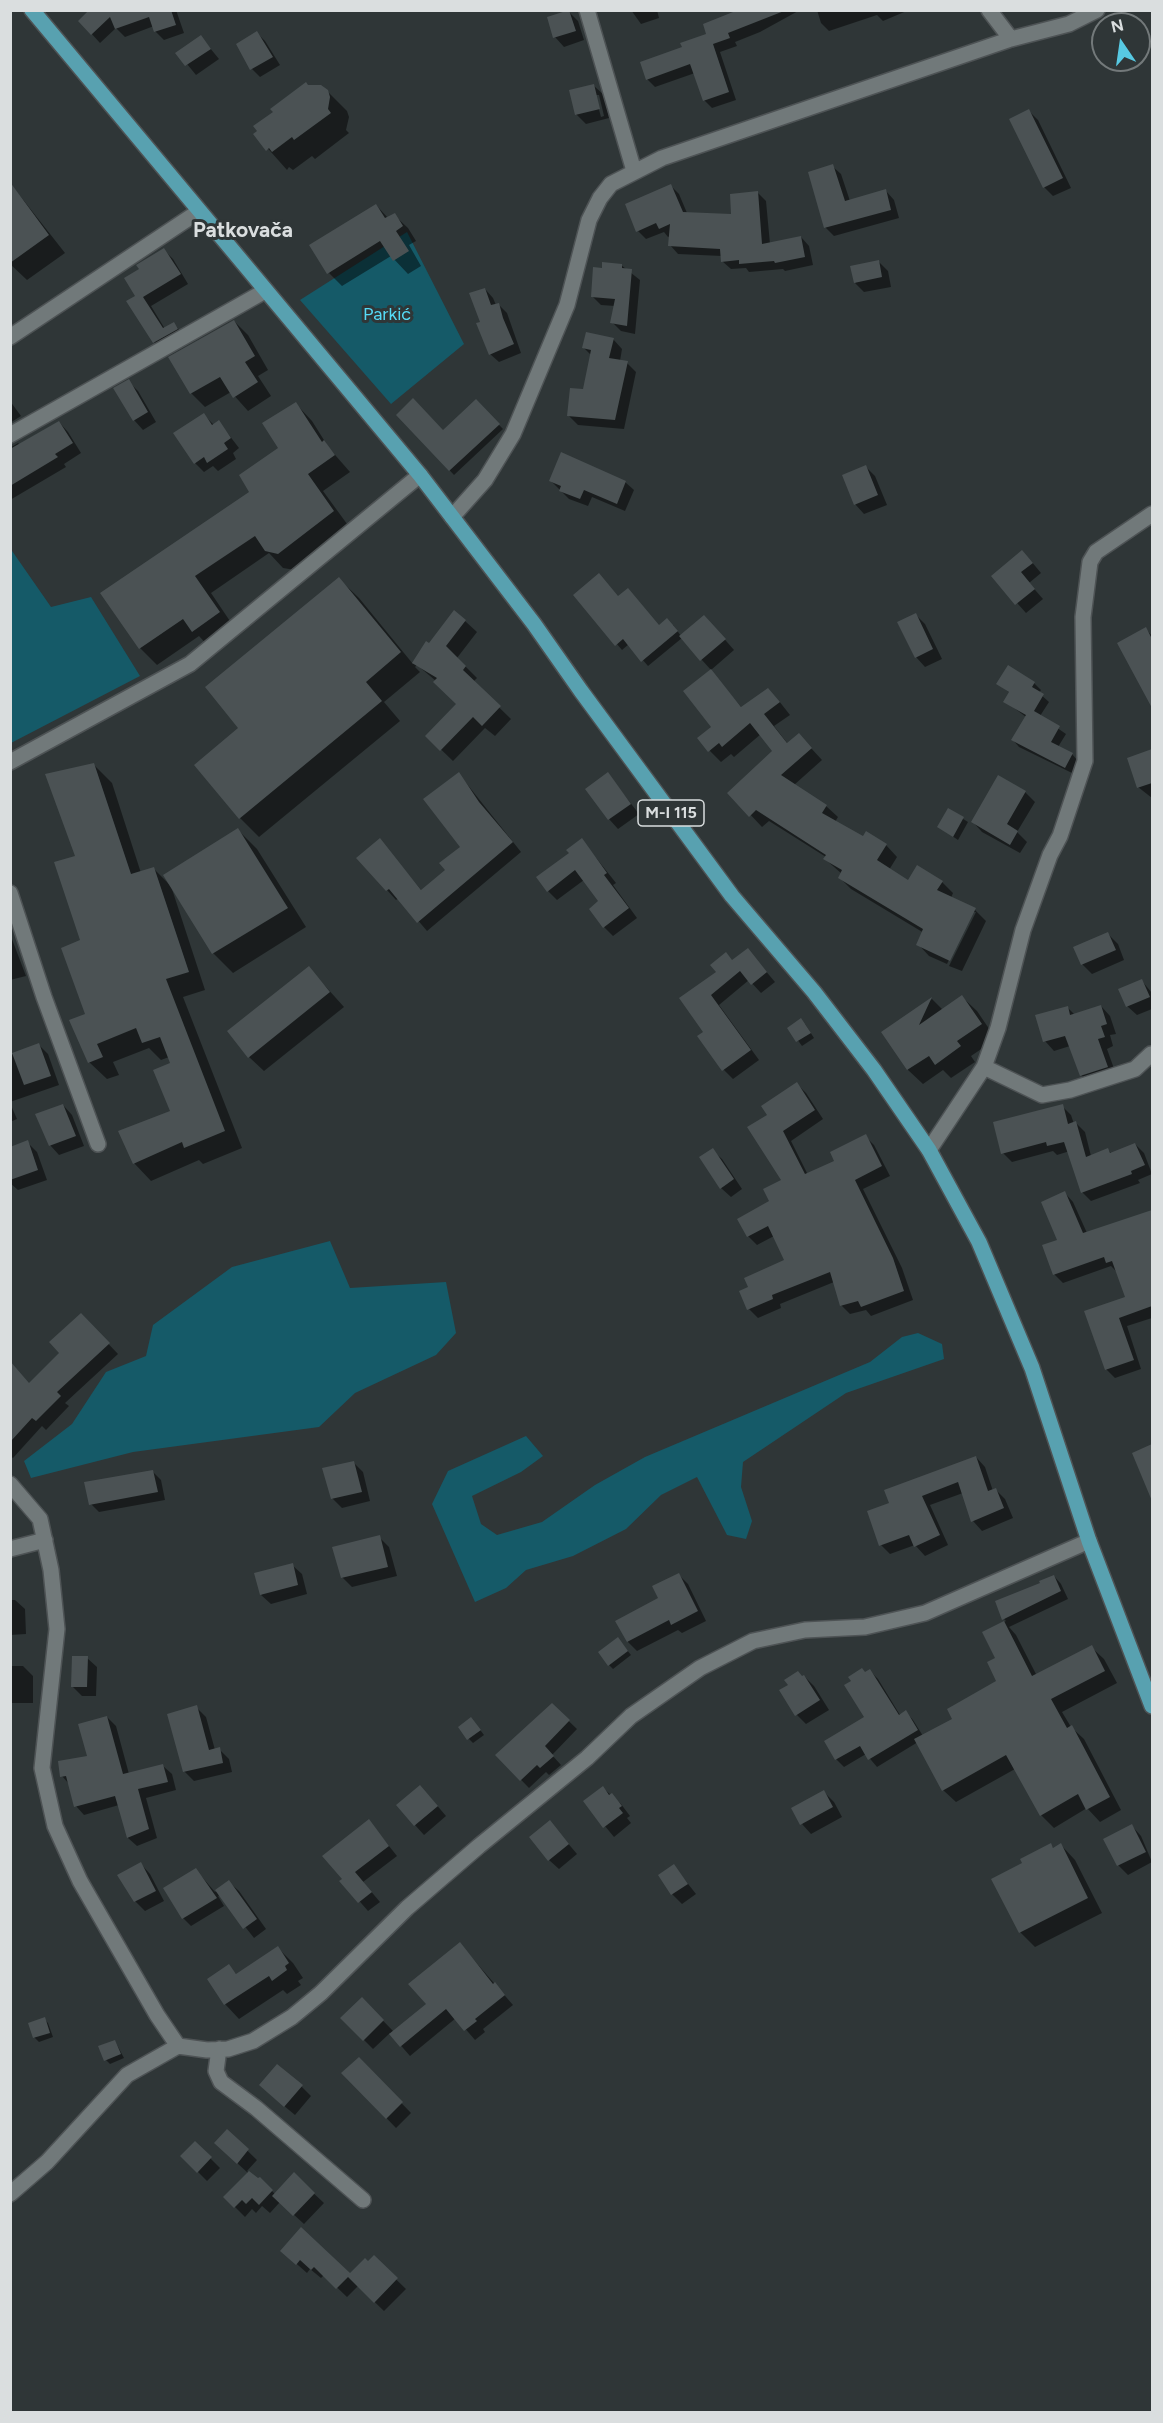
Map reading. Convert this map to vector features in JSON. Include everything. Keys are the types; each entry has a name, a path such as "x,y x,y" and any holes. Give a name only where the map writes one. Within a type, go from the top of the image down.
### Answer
{"main road":[{"name":"M-I 115","path":"32,10 198,212 420,475 534,624 732,896 814,992 874,1070 928,1150 979,1242 1032,1368 1089,1541 1152,1706"}],"street":[{"path":"587,10 634,171"},
{"path":"990,10 1011,39"},
{"path":"452,517 485,480 513,434 567,305 589,220 600,198 611,184 673,154 1011,39 1069,24 1097,10"},
{"path":"10,337 198,212"},
{"path":"10,435 265,291"},
{"path":"10,762 190,664 420,475"},
{"path":"928,1150 984,1067 998,1028 1020,940 1085,761 1083,617 1090,562 1096,552 1152,514"},
{"path":"10,893 44,997 98,1144"},
{"path":"984,1067 1042,1095 1070,1090 1135,1069 1151,1054"},
{"path":"10,1484 40,1519 51,1570 57,1629 42,1768 55,1826 80,1881 157,2015 178,2046"},
{"path":"10,1549 45,1540"},
{"path":"10,2194 46,2162 127,2075 178,2046 228,2049 253,2041 292,2017 321,1993 407,1908 479,1846 587,1758 631,1716 700,1668 753,1641 805,1630 865,1627 925,1613 1089,1541"},
{"path":"219,2049 216,2072 221,2082 256,2108 363,2200"}],"green space":[{"name":"Parkić","path":"407,232 464,344 391,404 300,300"},
{"path":"10,548 51,607 91,597 140,676 11,743"},
{"path":"330,1241 350,1288 446,1282 456,1333 436,1355 355,1393 319,1427 133,1452 31,1478 24,1461 72,1424 106,1372 146,1356 153,1325 232,1267"},
{"path":"918,1333 942,1344 944,1359 846,1393 743,1462 741,1487 752,1521 746,1539 727,1535 697,1477 661,1495 626,1529 573,1556 526,1570 506,1588 475,1602 432,1504 448,1471 526,1436 543,1456 521,1472 472,1496 481,1524 497,1535 542,1522 595,1485 645,1457 870,1362 902,1337"}],"building":[{"path":"89,10 171,10 176,25 154,32 149,17 115,29 110,17 91,35 78,21"},
{"path":"569,10 576,31 553,38 547,17"},
{"path":"738,10 784,11 728,33 730,38 713,44 729,92 703,101 690,64 646,80 640,62 682,47 680,43 706,34 703,24"},
{"path":"257,31 273,57 250,70 236,44"},
{"path":"201,35 211,49 185,66 175,53"},
{"path":"306,82 308,85 321,85 328,90 330,97 328,109 331,113 294,140 292,137 272,152 269,148 266,151 253,134 257,131 253,126 273,112 270,109"},
{"path":"594,84 600,109 575,115 569,90"},
{"path":"1029,109 1063,178 1043,188 1009,119"},
{"path":"833,164 845,201 886,189 891,210 824,228 808,172"},
{"path":"10,182 49,235 10,263"},
{"path":"671,184 683,212 731,214 730,194 758,191 762,244 801,236 805,257 775,263 774,261 739,264 739,260 721,262 720,249 668,246 670,224 659,229 656,223 636,232 625,204"},
{"path":"376,204 385,218 395,213 403,226 396,231 409,251 393,261 380,241 327,274 309,245"},
{"path":"164,248 181,274 143,297 163,328 174,322 178,329 153,343 126,301 135,296 124,278 139,269 136,265"},
{"path":"879,260 882,277 854,283 850,266"},
{"path":"602,262 622,264 622,268 632,269 627,326 610,323 615,299 591,297 593,267 602,268"},
{"path":"485,288 491,305 499,303 514,344 489,355 476,323 480,322 469,293"},
{"path":"234,320 255,356 245,362 258,382 233,398 220,377 190,394 168,357"},
{"path":"586,332 614,338 609,358 628,361 615,420 567,416 570,388 583,389 591,350 582,348"},
{"path":"129,379 148,412 133,421 113,388"},
{"path":"413,398 443,430 476,399 500,424 449,471 396,415"},
{"path":"296,402 322,442 324,440 335,455 308,474 334,511 278,554 265,551 255,536 195,576 220,612 192,632 183,619 139,649 100,593 249,492 239,475 278,448 262,423"},
{"path":"204,413 212,425 219,420 231,438 224,443 228,449 207,463 204,457 194,464 173,433"},
{"path":"59,421 73,443 55,454 58,457 10,486 10,449"},
{"path":"561,452 626,481 617,504 584,490 580,499 559,491 561,486 549,481"},
{"path":"866,465 878,495 854,505 842,475"},
{"path":"1022,550 1033,563 1021,572 1035,589 1015,605 991,576"},
{"path":"599,573 618,596 628,588 659,625 667,618 678,631 641,662 623,639 615,646 573,595"},
{"path":"339,577 401,652 366,682 382,701 239,819 194,765 238,728 205,687"},
{"path":"454,610 466,620 446,646 466,666 463,670 501,706 482,726 473,717 440,751 425,736 456,704 433,682 437,678 412,663 426,641 429,643"},
{"path":"916,613 933,649 915,658 897,622"},
{"path":"704,615 726,639 700,661 679,636"},
{"path":"1146,627 1152,639 1152,708 1117,643"},
{"path":"1008,665 1035,682 1032,687 1044,694 1034,711 1060,726 1051,742 1073,753 1065,768 1011,740 1026,715 1003,702 1009,692 996,684"},
{"path":"711,669 741,707 768,688 780,702 764,714 787,743 799,733 812,748 781,775 827,805 822,813 863,836 866,831 887,844 877,860 908,880 917,865 943,881 937,890 976,908 950,961 916,945 923,929 838,878 842,870 823,859 826,855 756,810 749,817 727,793 772,751 750,723 722,747 719,743 708,752 697,738 711,727 683,691"},
{"path":"1152,749 1152,783 1137,788 1127,758"},
{"path":"94,763 131,874 154,867 189,972 166,979 225,1131 184,1148 182,1142 133,1164 118,1131 170,1111 153,1070 170,1063 160,1037 142,1043 136,1028 97,1044 103,1057 88,1063 69,1020 85,1014 61,948 80,940 54,862 75,856 45,774"},
{"path":"459,772 479,802 513,842 417,923 389,889 386,891 356,858 380,838 421,890 445,870 439,863 460,847 423,799"},
{"path":"608,772 631,804 608,820 585,789"},
{"path":"998,775 1026,791 1007,824 1018,831 1010,845 971,822"},
{"path":"948,808 964,817 953,837 937,827"},
{"path":"238,828 288,908 212,954 163,875"},
{"path":"582,838 607,873 604,875 629,908 603,928 589,909 598,901 575,870 547,892 536,877 569,853 566,850"},
{"path":"1108,932 1116,950 1081,965 1073,947"},
{"path":"748,948 767,972 751,985 740,971 711,995 751,1050 722,1071 697,1036 703,1032 679,998 716,972 710,965 726,952 732,960"},
{"path":"309,966 330,992 248,1058 227,1031"},
{"path":"1142,979 1150,997 1126,1007 1118,989"},
{"path":"962,995 982,1024 957,1041 961,1046 935,1065 929,1056 907,1070 881,1032 932,997 919,1025"},
{"path":"1101,1005 1107,1024 1101,1026 1105,1037 1098,1039 1108,1067 1080,1076 1065,1036 1043,1042 1035,1015 1068,1006 1070,1015"},
{"path":"801,1018 811,1033 796,1042 787,1028"},
{"path":"39,1043 51,1076 24,1085 12,1053"},
{"path":"797,1082 815,1110 783,1131 805,1174 834,1161 830,1152 866,1134 882,1166 855,1180 893,1258 904,1291 861,1307 858,1301 840,1306 830,1272 772,1295 773,1299 747,1310 739,1291 748,1287 744,1278 784,1260 768,1226 747,1237 737,1219 769,1201 763,1189 781,1180 747,1127 767,1115 761,1106"},
{"path":"63,1104 76,1136 49,1146 35,1114"},
{"path":"1063,1104 1068,1124 1076,1121 1086,1157 1108,1148 1110,1153 1135,1143 1145,1165 1131,1171 1132,1174 1081,1193 1064,1142 1047,1146 1046,1142 1001,1154 993,1122"},
{"path":"28,1140 38,1170 10,1180 10,1147"},
{"path":"713,1148 734,1179 720,1189 699,1157"},
{"path":"1065,1191 1083,1233 1152,1210 1152,1306 1119,1318 1134,1360 1105,1370 1084,1311 1125,1297 1112,1261 1106,1263 1104,1257 1053,1275 1042,1245 1057,1240 1041,1202"},
{"path":"81,1313 110,1343 57,1392 61,1396 36,1421 32,1418 11,1441 10,1361 29,1383 59,1353 49,1342"},
{"path":"1152,1444 1152,1501 1132,1453"},
{"path":"976,1456 988,1491 996,1488 1004,1508 971,1522 958,1482 922,1496 940,1535 914,1547 909,1535 879,1546 867,1511 889,1503 884,1490"},
{"path":"354,1461 362,1492 331,1499 322,1468"},
{"path":"153,1470 158,1492 89,1505 84,1482"},
{"path":"380,1535 388,1567 341,1578 332,1547"},
{"path":"293,1563 298,1585 260,1595 254,1573"},
{"path":"679,1573 698,1611 671,1625 669,1620 627,1642 615,1621 658,1598 652,1586"},
{"path":"1054,1575 1061,1591 1002,1620 995,1601"},
{"path":"1004,1621 1032,1676 1092,1645 1105,1671 1051,1699 1067,1728 1072,1725 1110,1797 1086,1810 1078,1794 1040,1816 1006,1755 942,1791 914,1739 952,1719 947,1709 996,1681 987,1662 995,1658 982,1632"},
{"path":"618,1637 628,1651 608,1666 598,1652"},
{"path":"72,1656 88,1656 87,1687 71,1687"},
{"path":"862,1668 865,1672 870,1669 899,1715 906,1710 918,1730 868,1760 860,1746 835,1760 824,1741 864,1717 844,1685 851,1681 848,1677"},
{"path":"798,1671 802,1676 804,1675 820,1700 795,1716 779,1690 788,1685 784,1680"},
{"path":"552,1703 570,1720 545,1746 554,1756 540,1768 537,1765 520,1781 495,1755"},
{"path":"197,1705 209,1750 220,1747 223,1763 183,1772 167,1714"},
{"path":"107,1716 123,1774 163,1764 168,1782 138,1789 149,1829 127,1838 115,1796 74,1807 66,1776 60,1777 58,1761 87,1756 78,1724"},
{"path":"471,1717 481,1730 467,1740 458,1727"},
{"path":"420,1785 438,1806 414,1826 396,1805"},
{"path":"603,1786 609,1795 612,1793 622,1806 619,1808 623,1813 603,1828 583,1801"},
{"path":"824,1790 833,1807 800,1825 791,1808"},
{"path":"369,1819 389,1846 355,1872 372,1892 358,1903 339,1881 342,1879 322,1856"},
{"path":"550,1820 569,1844 548,1861 529,1837"},
{"path":"1132,1824 1146,1852 1117,1866 1103,1839"},
{"path":"1051,1843 1053,1848 1061,1843 1088,1898 1019,1933 991,1879 1022,1863 1020,1859"},
{"path":"141,1862 156,1891 134,1902 117,1875"},
{"path":"674,1864 688,1884 671,1895 658,1875"},
{"path":"196,1868 217,1898 182,1919 163,1888"},
{"path":"229,1880 257,1919 243,1929 215,1890"},
{"path":"460,1942 493,1984 495,1982 505,1995 464,2031 446,2009 400,2047 389,2034 426,2004 408,1984"},
{"path":"278,1946 289,1963 285,1966 287,1970 272,1981 269,1976 224,2005 207,1979 229,1964 236,1974"},
{"path":"362,1997 384,2020 363,2041 340,2018"},
{"path":"45,2017 50,2033 33,2038 28,2023"},
{"path":"115,2040 121,2054 104,2061 98,2046"},
{"path":"359,2057 403,2102 386,2119 341,2073"},
{"path":"277,2064 303,2085 284,2107 259,2085"},
{"path":"227,2129 249,2149 237,2164 214,2143"},
{"path":"195,2141 212,2157 197,2173 180,2156"},
{"path":"249,2171 258,2178 260,2177 273,2190 259,2205 252,2198 246,2204 242,2200 234,2208 223,2197"},
{"path":"294,2172 315,2193 293,2216 272,2196"},
{"path":"301,2227 350,2273 365,2258 368,2261 374,2255 398,2278 374,2303 348,2277 336,2289 314,2267 311,2270 300,2260 296,2265 280,2251"}],"district":[{"name":"Patkovača","path":"243,231"}]}
